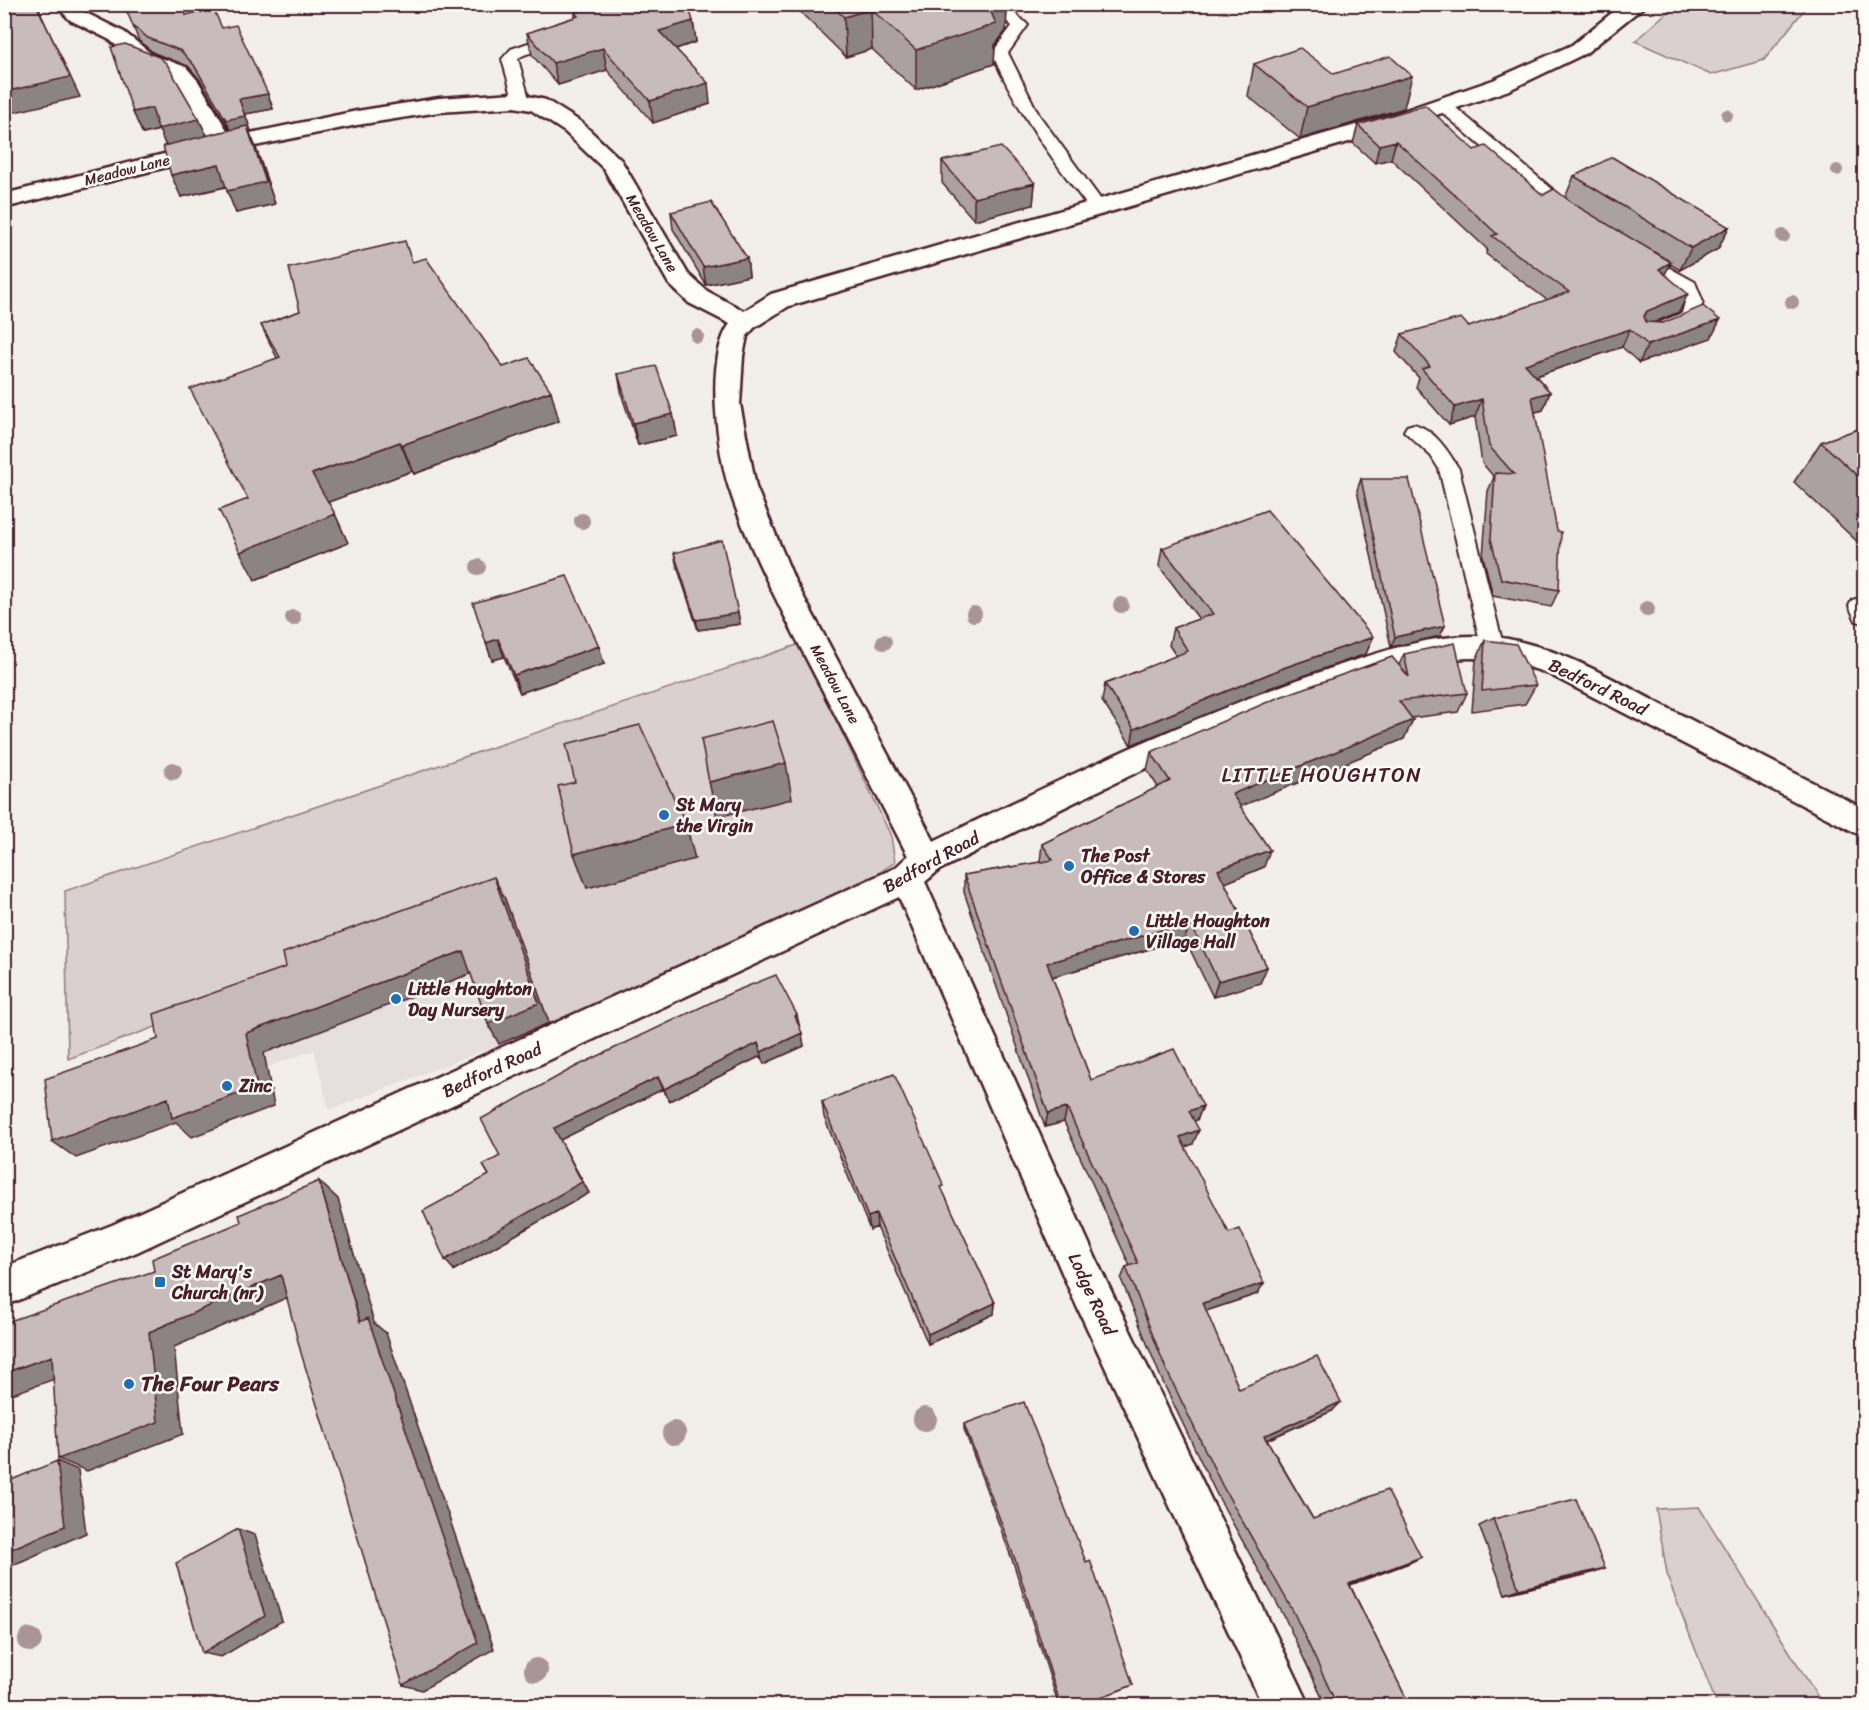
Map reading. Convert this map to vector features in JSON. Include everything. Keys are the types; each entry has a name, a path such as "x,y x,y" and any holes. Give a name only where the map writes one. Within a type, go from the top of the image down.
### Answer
{"street":[{"path":"65,4 77,16 117,36 145,60 178,72 187,81 225,145"},
{"path":"745,322 780,300 1402,119 1501,85 1579,49 1637,4"},
{"name":"Meadow Lane","path":"4,201 225,145 357,118 439,105 484,101 522,102 538,105 573,127 613,165 678,279 698,297 745,322 735,335 730,356 727,404 742,487 780,579 917,869"},
{"name":"Bedford Road","path":"4,1287 123,1239 917,869 1171,742 1285,695 1384,662 1456,647 1516,650 1558,664 1864,824"},
{"name":"Lodge Road","path":"917,869 1087,1284 1287,1706"}],"lane":[{"path":"994,4 1020,25 1000,53 1012,86 1048,142 1098,208"},
{"path":"522,102 510,59 516,52 534,46"},
{"path":"1443,105 1548,197 1584,223"},
{"path":"1622,246 1689,286 1694,302 1690,316 1646,335"},
{"path":"1414,431 1438,451 1449,469 1493,649"}],"shaded area":[{"path":"1675,5 1808,5 1764,60 1711,75 1635,41"},
{"path":"800,644 891,836 895,862 858,887 550,1025 505,899 68,1059 65,891"},
{"name":"Little Houghton Day Nursery","path":"505,899 550,1025 329,1110 314,1050 267,1067 253,1006"},
{"path":"1699,1507 1823,1705 1717,1705 1668,1579 1656,1509"}],"building":[{"path":"4,4 36,4 70,77 4,92"},
{"path":"124,4 181,4 186,15 213,8 222,28 236,25 268,94 239,99 245,116 226,120 194,65 181,51 148,38 133,26"},
{"path":"599,4 688,4 693,21 659,31 708,83 650,101 603,48 553,63 527,33 578,16 575,12"},
{"path":"830,4 997,4 991,12 996,24 916,50 871,9 844,17"},
{"path":"125,44 159,57 167,64 199,119 158,129 152,108 133,112 111,47"},
{"path":"1300,48 1334,74 1390,56 1412,76 1307,107 1254,64"},
{"path":"1425,105 1474,150 1486,146 1543,195 1554,189 1575,205 1671,262 1659,269 1688,294 1647,311 1644,316 1646,322 1663,323 1703,306 1720,320 1648,345 1630,329 1525,364 1550,392 1532,397 1557,531 1561,532 1559,590 1501,579 1491,539 1495,473 1514,474 1489,446 1482,399 1455,407 1422,369 1430,366 1402,334 1461,318 1469,327 1569,292 1492,236 1497,234 1396,141 1379,145 1358,125"},
{"path":"247,126 266,182 227,191 219,164 171,175 163,146"},
{"path":"1001,147 1035,183 974,198 942,161"},
{"path":"1612,157 1729,227 1691,248 1574,176"},
{"path":"711,202 747,258 703,267 671,212"},
{"path":"405,241 412,262 426,258 503,367 529,358 551,391 402,445 400,442 312,474 335,514 240,552 219,510 248,499 190,389 280,357 261,325 300,311 289,268"},
{"path":"656,366 673,414 633,423 618,374"},
{"path":"1864,427 1864,482 1821,442"},
{"path":"1361,479 1409,479 1445,626 1395,637"},
{"path":"1267,510 1373,637 1283,668 1134,729 1105,684 1188,651 1173,628 1213,614 1162,548"},
{"path":"722,540 738,613 696,620 674,553"},
{"path":"567,576 599,646 514,675 498,639 486,643 473,603"},
{"path":"1485,640 1516,644 1536,685 1482,691"},
{"path":"1455,643 1467,693 1399,701 1413,720 1232,794 1270,850 1218,870 1267,967 1218,981 1190,922 1047,963 1091,1080 1174,1049 1203,1106 1189,1111 1199,1130 1180,1137 1229,1233 1240,1229 1264,1283 1203,1303 1239,1389 1317,1356 1341,1402 1264,1436 1313,1519 1387,1490 1421,1557 1349,1584 1410,1706 1345,1706 1343,1700 1336,1703 1293,1611 1222,1485 1166,1369 1126,1267 1138,1263 1067,1108 1048,1113 964,875 1053,860 1042,844 1170,781 1151,752 1277,698 1392,657 1409,677 1404,654"},
{"path":"773,721 786,763 709,782 701,739"},
{"path":"640,725 686,824 574,854 558,786 575,782 566,744"},
{"path":"494,877 539,1003 488,1024 463,951 246,1033 257,1087 172,1118 168,1098 52,1141 45,1079 158,1039 154,1014 286,967 283,953"},
{"path":"776,975 797,1015 795,1016 802,1033 761,1052 758,1043 664,1089 658,1077 554,1128 582,1182 445,1260 423,1211 489,1175 483,1165 500,1156 481,1119 575,1067 733,992"},
{"path":"894,1074 944,1186 941,1187 995,1303 928,1334 876,1214 868,1217 822,1102"},
{"path":"319,1181 360,1322 368,1318 478,1643 403,1685 301,1353 281,1275 149,1332 158,1422 58,1459 52,1356 4,1373 4,1323 154,1271 152,1259 241,1222 239,1215"},
{"path":"1024,1402 1086,1562 1090,1560 1133,1685 1078,1706 1061,1706 1016,1562 964,1424"},
{"path":"57,1461 65,1526 4,1552 4,1483"},
{"path":"1576,1499 1605,1568 1519,1589 1493,1519"},
{"path":"238,1529 265,1616 202,1653 176,1563"}],"place":[{"name":"St Mary the Virgin","path":"664,815"},
{"name":"The Post Office & Stores","path":"1069,866"},
{"name":"Little Houghton Village Hall","path":"1134,931"},
{"name":"Little Houghton Day Nursery","path":"396,999"},
{"name":"Zinc","path":"227,1086"},
{"name":"St Mary's Church (nr)","path":"160,1282"},
{"name":"The Four Pears","path":"129,1384"}],"district":[{"name":"LITTLE HOUGHTON","path":"1322,775"}]}
